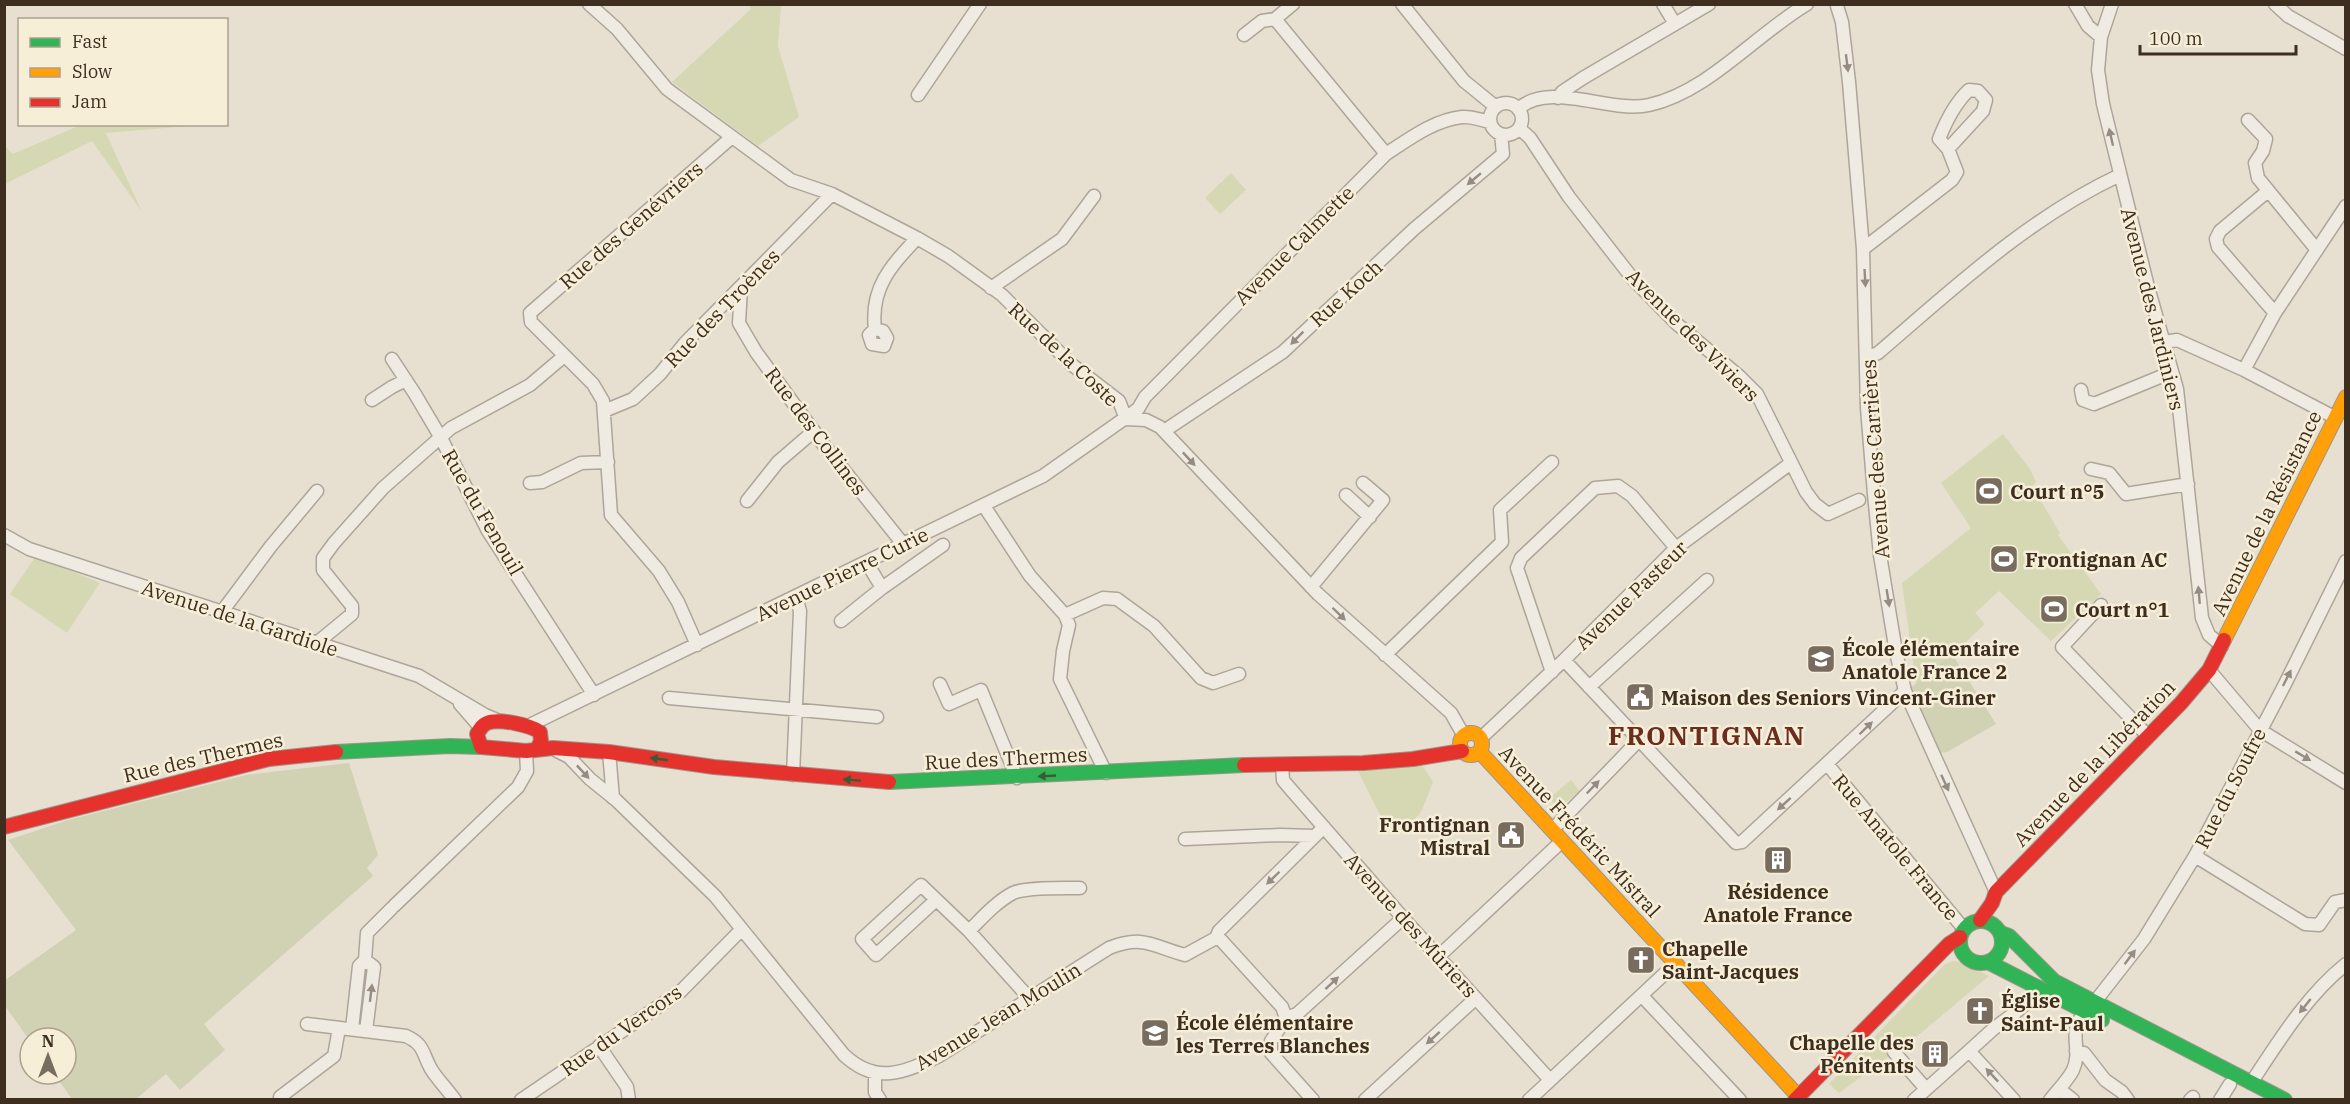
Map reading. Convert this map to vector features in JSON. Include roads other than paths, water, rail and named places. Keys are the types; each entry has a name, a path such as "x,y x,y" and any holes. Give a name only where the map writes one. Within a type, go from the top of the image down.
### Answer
{"main road":[{"name":"Avenue de la Résistance","path":"2222,646 2334,417 2346,397"},
{"name":"Avenue de la Libération","path":"1980,920 1994,898 2209,670 2222,646"},
{"name":"Rue des Thermes","path":"4,827 269,759 304,754 450,746 479,736 487,722 497,720"},
{"path":"497,720 538,741"},
{"path":"1473,733 1480,745 1474,756 1467,755 1460,743 1464,736 1473,733"},
{"path":"479,736 538,741"},
{"name":"Rue des Thermes","path":"538,741 714,767 895,783 1264,764 1356,764 1443,755 1462,750"},
{"name":"Avenue Frédéric Mistral","path":"1480,745 1562,841 1798,1098"},
{"path":"1962,933 1962,951 1966,957 1976,963 1995,959 2002,947 1994,898"},
{"path":"1798,1098 1948,944 1974,921 1980,920 1986,921 2009,936 2054,981 2090,1007 2261,1100"},
{"path":"1932,961 1966,957"},
{"path":"1988,962 2036,986 2090,1007 2284,1100"},
{"path":"2036,986 2040,967"}],"street":[{"name":"Rue de la Coste","path":"589,4 617,29 667,89 791,180 832,194 948,256 991,288 1071,364 1119,401 1126,419 1146,420 1164,431 1311,587 1451,713 1464,736"},
{"path":"918,95 980,4"},
{"path":"1244,35 1262,21 1275,20 1293,4"},
{"path":"1402,4 1464,81 1496,107"},
{"path":"1664,4 1675,24"},
{"path":"1558,98 1562,92 1583,78 1709,4"},
{"path":"1518,109 1537,100 1558,98 1624,107 1646,106 1664,101 1698,84 1807,4"},
{"path":"1824,4 1830,7 1838,5"},
{"path":"2075,4 2088,26 2101,37"},
{"name":"Avenue des Jardiniers","path":"2112,4 2101,37 2098,70 2103,104 2148,287 2177,389 2202,618 2209,635 2222,646"},
{"path":"2275,4 2289,16 2346,48"},
{"name":"Avenue des Carrières","path":"1838,5 1849,82 1863,249 1867,408 1880,555 1905,691 1994,898"},
{"path":"1275,20 1386,154"},
{"path":"1863,249 1952,180 1957,172 1948,148 1939,139 1960,99 1969,90 1978,91 1986,100 1983,111 1948,148"},
{"path":"1505,103 1518,109 1521,115 1519,129 1511,134 1501,134 1492,128 1490,122 1492,111 1496,107 1505,103"},
{"name":"Avenue Calmette","path":"1126,419 1284,255 1386,154 1414,135 1441,123 1462,117 1490,122"},
{"path":"2248,120 2266,139 2263,151 2255,163 2258,178 2317,250"},
{"name":"Avenue des Viviers","path":"1519,129 1530,138 1569,197 1633,279 1677,324 1757,394 1791,463 1815,504 1828,514 1859,500"},
{"name":"Rue Koch","path":"1164,431 1283,352 1414,229 1503,154 1501,134"},
{"name":"Rue des Genévriers","path":"563,357 531,322 530,313 732,137"},
{"path":"1866,358 1878,353 2021,234 2084,192 2120,175"},
{"path":"2268,190 2220,231 2216,239 2218,247 2274,313"},
{"name":"Rue des Troènes","path":"604,411 633,399 832,194"},
{"path":"991,288 1062,239 1094,196"},
{"path":"2244,370 2274,313 2346,206"},
{"path":"875,329 874,318 880,283 893,263 917,238"},
{"path":"738,314 741,288"},
{"path":"723,306 732,308 738,314"},
{"name":"Rue des Collines","path":"738,314 739,323 760,357 814,431 903,544"},
{"path":"2164,342 2177,340 2244,370 2334,417"},
{"path":"318,642 352,614 352,606 323,570 323,558 383,488 451,428 530,385 563,357 592,384 603,400 611,515 664,579 678,602 697,645"},
{"name":"Rue du Fenouil","path":"392,359 441,438 488,531 594,695"},
{"path":"2081,390 2083,400 2094,405 2172,372"},
{"path":"372,400 406,380"},
{"name":"Avenue Pierre Curie","path":"538,741 550,717 1043,476 1126,419"},
{"path":"747,501 778,462 814,431"},
{"path":"530,483 542,482 581,463 608,462"},
{"path":"1385,655 1502,542 1500,510 1552,462"},
{"name":"Avenue Pasteur","path":"1480,745 1676,548 1791,463"},
{"path":"2091,470 2109,473 2126,494 2188,484"},
{"path":"1311,587 1383,500 1363,483"},
{"path":"1552,672 1517,568 1521,558 1595,488 1618,486 1632,496 1676,548"},
{"path":"221,613 271,546 317,491"},
{"path":"1346,495 1370,517"},
{"path":"984,506 1030,576 1065,615 1070,625 1063,651 1060,679 1106,773"},
{"name":"Avenue de la Gardiole","path":"4,536 29,549 419,676 497,720"},
{"path":"841,621 882,588 943,545"},
{"name":"Rue du Soufre","path":"2050,1100 2074,1069 2075,1027 2144,939 2195,856 2346,561"},
{"path":"867,563 882,588"},
{"path":"1589,687 1707,580"},
{"path":"793,775 800,611 796,597"},
{"path":"1065,615 1104,598 1117,599 1154,626 1201,678 1213,683 1239,674"},
{"path":"2101,606 2062,648 2148,736"},
{"path":"1564,660 1736,843 1742,842 1905,691"},
{"path":"2209,670 2260,730 2346,783"},
{"path":"940,684 949,704 981,690 1017,778"},
{"name":"Avenue de la Gardiole","path":"449,692 479,736"},
{"path":"669,699 878,717"},
{"path":"280,1097 334,1056 345,1028 359,966 366,960 367,933 518,787 527,771 538,741 570,757 590,779 613,798 715,896 844,1054 857,1067 875,1073 875,1092 880,1100"},
{"path":"1552,829 1638,741"},
{"path":"609,752 613,798"},
{"name":"Avenue des Mûriers","path":"1282,765 1283,780 1403,918 1551,1080"},
{"name":"Rue Anatole France","path":"1827,765 1962,933"},
{"name":"Avenue Jean Moulin","path":"875,1073 912,1069 939,1056 1120,943 1146,942 1185,956 1216,938 1219,932 1324,827"},
{"path":"1185,839 1314,836"},
{"path":"1439,956 1562,841"},
{"path":"2195,856 2306,924 2319,925 2335,902 2346,900"},
{"path":"936,900 876,955 862,939 921,885 969,931 1030,999"},
{"path":"969,931 992,908 1014,892 1060,887 1080,888"},
{"path":"1307,1097 1271,1053 1271,1041 1286,1018 1304,1009 1403,918"},
{"name":"Rue du Vercors","path":"521,1100 681,991 742,929"},
{"path":"1216,938 1221,940 1282,1007 1286,1018"},
{"path":"366,960 374,967 366,1031"},
{"path":"1529,1100 1675,964"},
{"path":"2251,1083 2308,1001 2346,964"},
{"path":"1894,1052 1920,1096 1993,1030 2020,1010 2032,998 2036,986"},
{"path":"1642,996 1740,1100"},
{"path":"1365,1100 1476,998"},
{"path":"307,1024 406,1036 417,1041 431,1068 454,1100"},
{"path":"599,1046 627,1087 629,1100"},
{"path":"2076,1051 2084,1053 2105,1080 2122,1092 2128,1100"},
{"path":"1970,1052 2014,1100"},
{"path":"2220,1100 2230,1084"},
{"path":"2059,1089 2073,1100"}],"place":[{"name":"Court n°5","path":"1989,491"},
{"name":"Frontignan AC","path":"2004,559"},
{"name":"Court n°1","path":"2054,609"},
{"name":"École élémentaire Anatole France 2","path":"1821,659"},
{"name":"Maison des Seniors Vincent-Giner","path":"1640,697"},
{"name":"Frontignan Mistral","path":"1511,835"},
{"name":"Résidence Anatole France","path":"1778,860"},
{"name":"Chapelle Saint-Jacques","path":"1641,960"},
{"name":"Église Saint-Paul","path":"1980,1011"},
{"name":"École élémentaire les Terres Blanches","path":"1155,1033"},
{"name":"Chapelle des Pénitents","path":"1935,1054"}],"district":[{"name":"FRONTIGNAN","path":"1707,735"}]}
